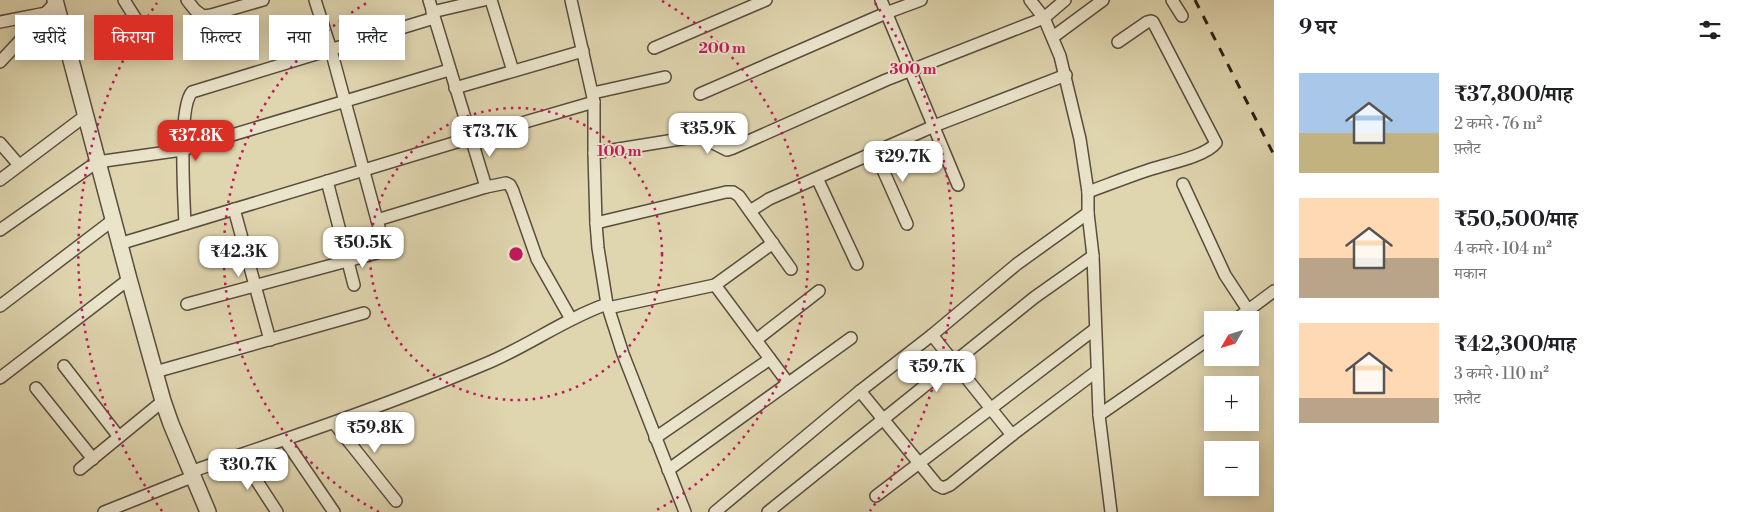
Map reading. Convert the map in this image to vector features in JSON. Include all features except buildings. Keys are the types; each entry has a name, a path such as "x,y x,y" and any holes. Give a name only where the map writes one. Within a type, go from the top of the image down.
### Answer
{"street":[{"path":"124,0 133,15"},
{"path":"187,0 194,10 203,16 263,0"},
{"path":"187,304 377,253 382,249 383,242 331,50 315,0"},
{"path":"429,0 486,187"},
{"path":"185,224 182,150 187,100 192,92 331,50 433,15 484,0"},
{"path":"491,0 513,72"},
{"path":"571,0 593,98 596,223 598,248 608,306 623,354 685,512"},
{"path":"654,48 766,0"},
{"path":"880,0 958,185"},
{"path":"700,94 886,13 921,0"},
{"path":"1030,0 1044,18 1066,75 1080,140 1088,192 1088,213 1093,256 1099,416 1111,512"},
{"path":"594,153 699,136 727,150 910,70 1044,18 1065,0"},
{"path":"1052,38 1103,0"},
{"path":"1172,0 1182,16"},
{"path":"0,22 52,5"},
{"path":"0,62 52,5"},
{"path":"52,5 85,116 163,401 191,475 208,512"},
{"path":"1088,192 1182,161 1211,148 1216,143 1153,22 1147,22 1118,42"},
{"path":"455,88 583,51"},
{"path":"0,230 97,162 182,150 450,70"},
{"path":"750,211 769,199 934,126 1066,75"},
{"path":"119,244 664,77"},
{"path":"0,180 85,116"},
{"path":"0,143 19,166"},
{"path":"875,152 907,224"},
{"path":"817,178 857,264"},
{"path":"327,181 354,285"},
{"path":"377,220 486,187 506,183 510,185 537,259 571,319"},
{"path":"1183,184 1224,275 1248,310 1274,291"},
{"path":"596,223 726,192 734,192 740,196 791,268"},
{"path":"234,209 270,340"},
{"path":"715,512 1017,264 1088,213"},
{"path":"0,306 113,220"},
{"path":"104,512 240,455 382,406 487,363 534,340 584,312 715,285 773,243"},
{"path":"768,512 1035,297 1093,256"},
{"path":"0,378 129,278"},
{"path":"715,285 788,383"},
{"path":"756,340 819,291"},
{"path":"155,372 364,313"},
{"path":"876,496 1095,329"},
{"path":"932,335 1012,435"},
{"path":"668,470 851,338"},
{"path":"1099,416 1204,342"},
{"path":"655,438 770,358"},
{"path":"64,366 119,437"},
{"path":"860,391 937,485 943,488 950,485 1012,435 1097,371"},
{"path":"36,388 93,459"},
{"path":"80,469 163,401"},
{"path":"334,423 396,501"},
{"path":"285,440 334,512"},
{"path":"240,455 277,512"}],"railway":[{"path":"1195,0 1274,155"}]}
